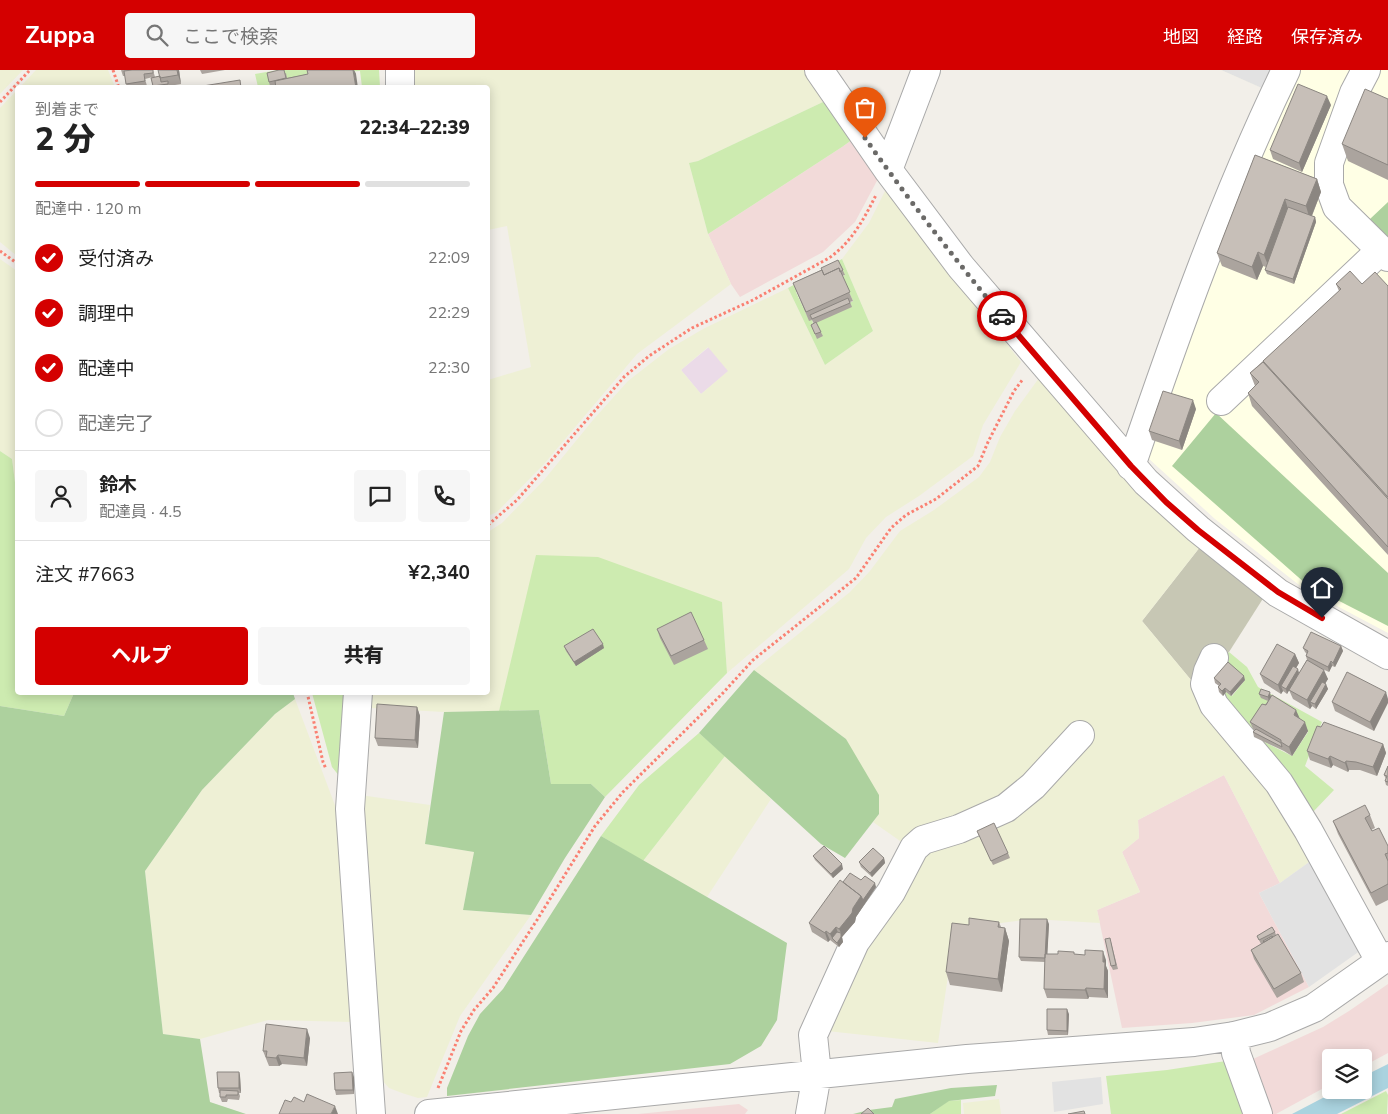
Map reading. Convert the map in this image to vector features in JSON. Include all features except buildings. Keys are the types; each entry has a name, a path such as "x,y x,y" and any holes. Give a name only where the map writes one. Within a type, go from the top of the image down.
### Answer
{"street":[{"path":"400,70 400,85"},
{"path":"820,70 888,170 961,267 1038,359 1131,466 1159,495 1198,530 1278,592 1388,655"},
{"path":"888,170 926,70"},
{"path":"1131,466 1166,360 1220,220 1256,133 1286,70"},
{"path":"1221,401 1385,254 1337,206 1329,185 1329,163 1354,92 1366,70"},
{"path":"432,1105 817,1074 967,1059 1194,1042 1234,1036 1270,1027 1314,1008 1384,959 1279,783 1214,705 1205,684 1214,658"},
{"path":"358,695 350,809 371,1114"},
{"path":"810,1114 817,1074 813,1035 855,942 891,892 914,848 923,840 959,829 1006,808 1034,786 1080,735"},
{"path":"1234,1036 1236,1053 1258,1114"}],"path":[{"path":"16,85 30,70"},
{"path":"113,70 118,85"},
{"path":"0,102 15,86"},
{"path":"490,523 517,500 624,377 649,356 692,328 753,300 830,258 840,250 864,218 888,170"},
{"path":"0,251 15,262"},
{"path":"432,1105 465,1024 493,988 595,826 622,792 754,660 856,578 891,528 906,515 936,499 978,466 1014,391 1038,359"},
{"path":"308,695 326,770"}],"shaded area":[{"path":"0,70 23,70 0,94"},
{"path":"36,70 108,70 114,85 22,85"},
{"path":"414,70 806,70 823,102 698,161 689,163 708,234 731,284 637,354 544,464 497,512 490,515 490,379 531,367 507,226 490,230 490,85 415,85"},
{"path":"1221,70 1388,70 1388,633 1303,588 1215,519 1148,458 1145,443 1276,94"},
{"path":"1221,70 1273,70 1264,89"},
{"path":"15,92 15,254 0,242 0,108"},
{"path":"856,137 879,177 855,222 823,252 740,297 731,284 708,234"},
{"path":"886,189 1021,362 983,425 973,456 919,496 886,517 866,538 849,569 727,673 722,602 537,555 499,711 444,712 371,708 373,695 490,695 490,531 502,523 544,480 628,381 669,349 703,329 788,288 825,365 873,331 842,259 869,223","holes":["708,347 728,371 701,394 681,370"]},
{"path":"0,259 15,270 15,482 12,459 0,451"},
{"path":"709,347 729,371 701,394 681,370"},
{"path":"1039,378 1200,547 1142,621 1196,686 1274,790 1312,860 1280,883 1224,775 1138,820 1139,838 1122,852 1140,892 1097,910 1100,923 1032,919 955,929 938,1043 827,1031 868,948 892,909 923,849 1016,787 969,814 903,843 873,822 879,814 846,739 754,670 850,592 870,571 900,531 934,510 979,477 990,462 1000,437 1015,411"},
{"path":"1200,547 1264,597 1229,652 1196,686 1142,621"},
{"path":"295,699 339,816 353,1022 268,1020 200,1039 163,1034 145,871 202,790 275,714"},
{"path":"725,756 771,799 707,897 643,861"},
{"path":"1224,775 1280,883 1259,893 1309,987 1254,1015 1192,1023 1122,1028 1097,910 1140,892 1122,852 1139,838 1138,820"},
{"path":"360,795 430,805 425,844 474,852 463,910 531,915 460,1016 427,1097 418,1098 389,1088 381,1079"},
{"path":"1312,860 1364,948 1309,987 1259,893 1280,883"},
{"path":"1388,984 1388,1053 1372,1062 1372,1049 1322,1049 1322,1089 1276,1114 1267,1114 1253,1059 1323,1027"},
{"path":"1101,1077 1103,1104 1054,1112 1052,1082"},
{"path":"999,1099 1001,1114 964,1114 963,1103"},
{"path":"739,1104 748,1110 745,1114 638,1114"}],"green space":[{"path":"278,70 336,70 287,85 258,85 255,74"},
{"path":"343,70 379,70 380,85 362,85 360,71 343,72"},
{"path":"823,102 856,137 708,234 689,163 698,161"},
{"path":"1388,202 1388,238 1370,219"},
{"path":"842,259 873,331 825,365 788,288","holes":["845,275 842,277 853,301 813,324 812,319 809,320 796,292 825,279"]},
{"path":"1216,413 1388,573 1388,626 1306,584 1172,466"},
{"path":"0,451 12,459 15,482 15,695 73,695 64,716 0,706"},
{"path":"536,555 598,557 722,602 727,673 605,797 591,784 551,784 539,710 499,711"},
{"path":"1229,652 1247,667 1258,687 1322,722 1305,766 1334,790 1313,812 1306,812 1284,777 1217,696 1214,684 1216,672","holes":["1229,667 1245,680 1232,696 1226,692 1223,695 1219,692 1222,689 1215,682","1275,704 1299,719 1297,724 1308,732 1292,756 1255,737 1257,733 1254,731 1265,713 1269,713"]},
{"path":"754,670 846,739 879,795 879,814 845,858 821,844 699,733"},
{"path":"73,695 294,695 295,699 275,714 202,790 145,871 163,1034 200,1039 210,1102 246,1114 0,1114 0,706 64,716"},
{"path":"313,695 351,695 340,777 332,767"},
{"path":"539,710 551,784 591,784 605,797 531,915 463,910 474,852 425,844 444,712"},
{"path":"699,733 725,756 643,861 601,836 639,785"},
{"path":"601,836 787,943 777,1020 761,1046 730,1064 447,1096 447,1088 468,1036 480,1014 503,989"},
{"path":"1226,1061 1248,1114 1111,1114 1106,1076 1167,1070"},
{"path":"997,1085 995,1096 949,1101 930,1114 853,1114 892,1107 895,1099 951,1088"},
{"path":"1386,1091 1388,1095 1387,1114 1341,1114 1372,1099"},
{"path":"961,1100 961,1114 930,1114 948,1101"}],"water":[{"path":"1388,1064 1388,1088 1372,1096 1372,1072"},
{"path":"1322,1098 1366,1099 1337,1114 1292,1114"}],"way so far":[{"path":"865,138 961,267 1002,316"}],"route":[{"path":"1002,316 1131,466 1166,502 1198,530 1278,592 1322,618"}]}
